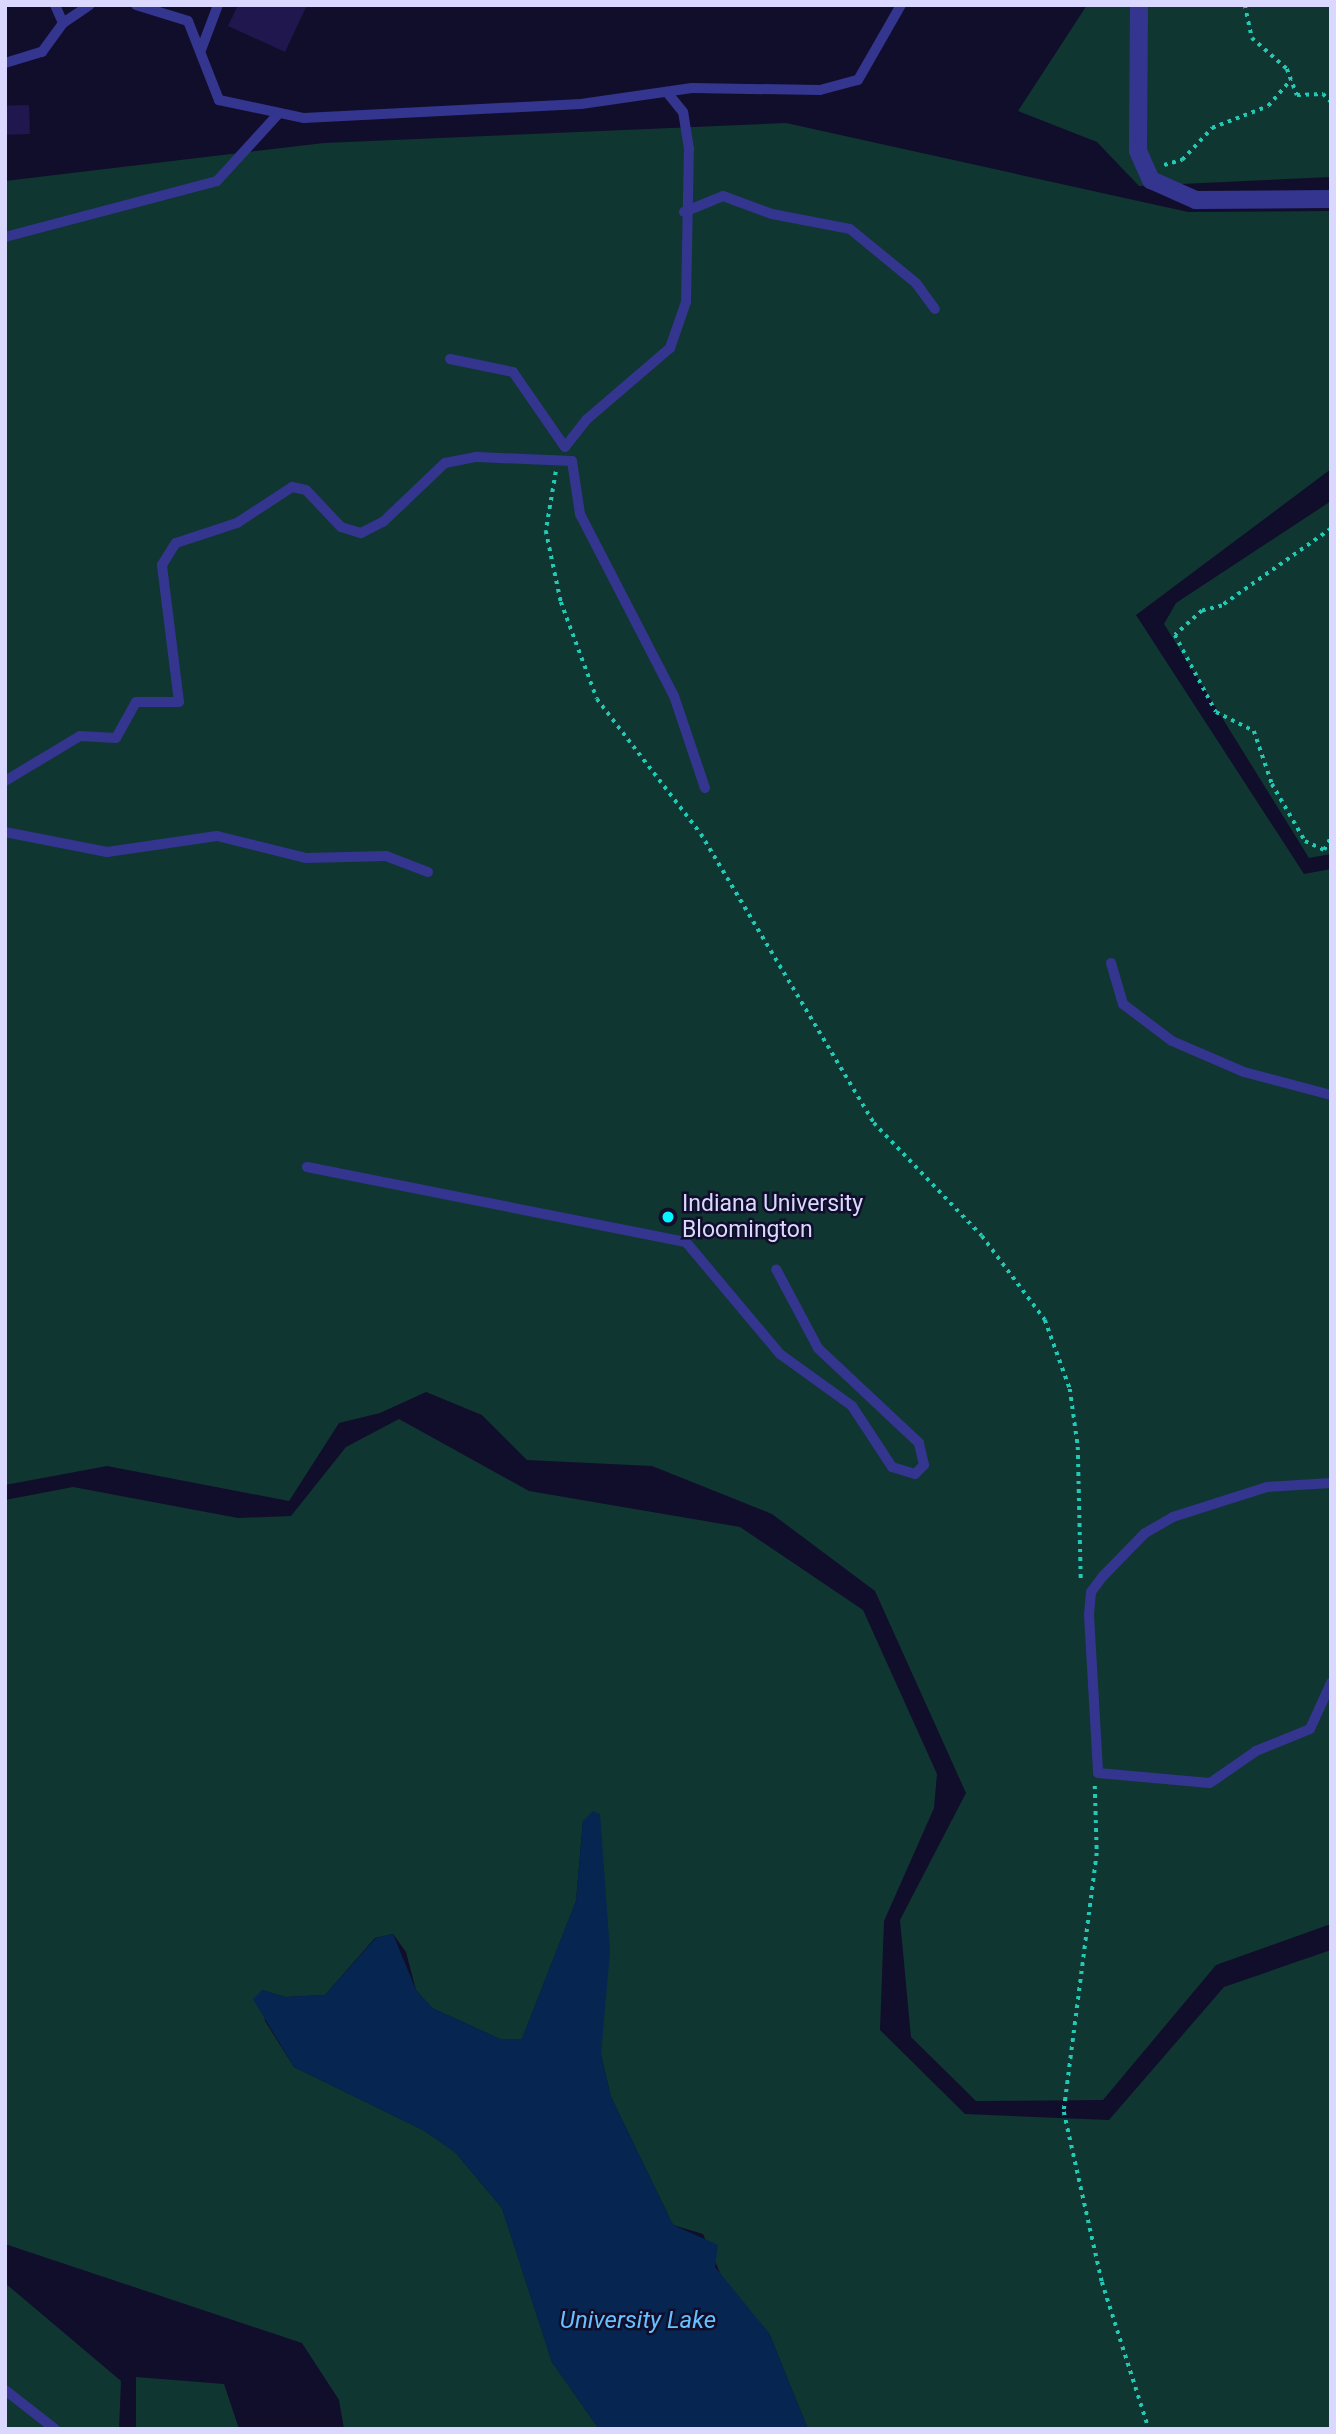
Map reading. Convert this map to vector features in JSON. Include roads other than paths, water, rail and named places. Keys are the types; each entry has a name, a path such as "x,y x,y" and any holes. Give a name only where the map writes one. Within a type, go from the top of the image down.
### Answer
{"street":[{"path":"1139,5 1138,151 1145,172 1158,186 1196,200 1331,199"}],"lane":[{"path":"55,5 63,23"},
{"path":"5,63 42,52 63,23 90,5"},
{"path":"136,5 188,21 201,50 206,81 219,100 304,118 447,113 667,92 820,90 858,79 901,5"},
{"path":"201,50 218,5"},
{"path":"450,359 513,372 565,447 676,338 686,302 684,212 688,133 683,112 667,92"},
{"path":"5,237 217,181 279,113"},
{"path":"684,212 723,196 772,214 850,229 915,283 935,310"},
{"path":"5,781 80,736 116,738 136,702 179,702 162,565 176,543 237,523 292,487 306,490 341,527 362,533 456,458 559,463 572,461 580,514 674,696 705,788"},
{"path":"5,832 107,852 217,836 306,858 386,856 428,872"},
{"path":"1111,963 1123,1004 1172,1041 1244,1072 1331,1095"},
{"path":"307,1167 687,1242 780,1354 852,1406 892,1467 915,1474 924,1465 919,1443 818,1348 776,1269"},
{"path":"1331,1483 1267,1487 1173,1517 1145,1533 1102,1576 1091,1592 1090,1615 1098,1773 1210,1783 1256,1751 1310,1729 1331,1682"},
{"path":"5,2390 55,2429"}],"water":[{"name":"University Lake","path":"593,1811 600,1814 610,1951 601,2055 611,2097 673,2225 718,2245 715,2267 769,2333 808,2429 599,2429 552,2362 502,2208 455,2152 423,2130 294,2067 253,1999 262,1990 285,1997 325,1995 376,1938 393,1934 416,1990 432,2008 500,2039 522,2039 576,1901 583,1821"}],"place":[{"name":"Indiana University Bloomington","path":"668,1217"}]}
